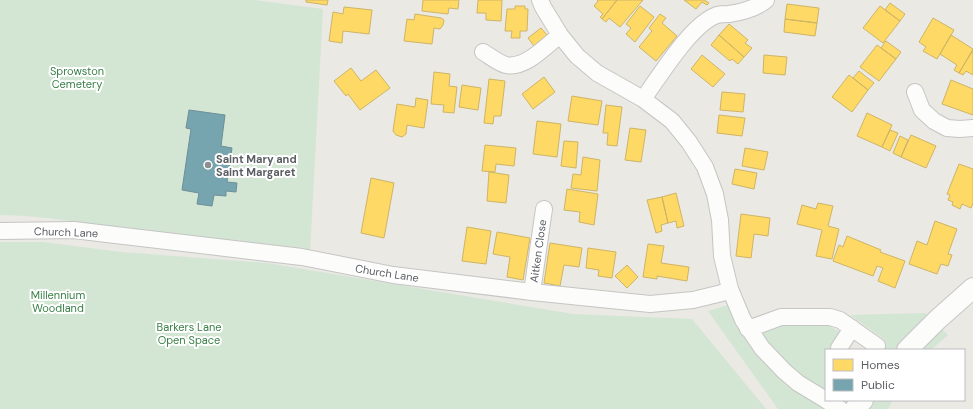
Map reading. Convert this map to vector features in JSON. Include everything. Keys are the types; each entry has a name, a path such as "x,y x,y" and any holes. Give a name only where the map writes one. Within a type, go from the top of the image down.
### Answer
{"street":[{"path":"540,0 560,35 577,56 597,73 643,99 672,121 689,142 705,167 715,194 720,220 722,256 730,289 743,320 762,348 784,370 798,383 825,399"},
{"path":"643,99 693,32 704,22 718,15 743,11 757,6 766,0"},
{"path":"484,52 504,64 515,66 526,62 560,35"},
{"path":"915,92 922,110 934,121 947,128 973,128"},
{"name":"Aitken Close","path":"532,292 544,209"},
{"name":"Church Lane","path":"0,230 74,230 302,257 393,275 532,292 650,304 693,300 722,293 730,289"},
{"path":"908,349 937,320 973,288"},
{"path":"748,329 781,317 830,318 840,320 878,346"},
{"path":"839,348 852,328"},
{"path":"828,401 840,409"},
{"path":"855,409 862,401"}],"green space":[{"name":"Sprowston Cemetery","path":"0,0 254,0 323,9 310,252 303,247 299,249 179,237 52,219 17,215 0,215"},
{"name":"Barkers Lane Open Space","path":"0,242 43,242 121,252 267,263 573,314 692,319 766,409 0,409"},
{"path":"728,305 746,337 782,325 827,324 839,332 830,349 825,349 825,401 892,401 888,409 778,409 708,311"},
{"path":"925,313 948,335 932,349 878,349 884,339 850,315"}],"building: Homes":[{"path":"306,0 328,0 327,5 306,2"},
{"path":"423,0 459,0 458,9 449,8 448,14 422,11"},
{"path":"478,0 502,0 501,21 486,20 486,13 477,13"},
{"path":"597,0 617,0 602,19 600,17 603,14 594,6 598,1"},
{"path":"617,0 643,0 620,27 609,18 606,22 602,19"},
{"path":"684,0 704,0 709,3 707,5 702,2 696,9"},
{"path":"890,3 905,14 900,21 885,10"},
{"path":"787,4 819,8 817,23 785,19"},
{"path":"515,6 525,6 525,9 528,9 527,31 520,31 520,38 511,38 512,31 505,31 507,9 515,9"},
{"path":"640,6 654,17 635,42 626,34 631,28 626,24"},
{"path":"880,6 900,21 883,43 863,28"},
{"path":"344,7 372,10 369,34 343,31 342,43 329,41 333,12 343,14"},
{"path":"415,14 441,18 444,20 440,29 434,28 432,44 404,41 407,19 414,20"},
{"path":"660,14 666,18 662,23 677,36 656,61 639,47 652,31 649,28"},
{"path":"933,18 954,30 937,59 923,51 926,47 919,42"},
{"path":"785,19 817,23 815,36 784,32"},
{"path":"729,24 748,40 745,43 752,48 744,57 719,35"},
{"path":"541,28 547,35 534,46 528,38"},
{"path":"719,35 744,57 738,64 732,59 730,61 711,45"},
{"path":"951,35 973,49 959,73 954,70 957,65 940,54"},
{"path":"886,41 901,52 896,59 881,48"},
{"path":"877,45 896,59 879,81 860,67"},
{"path":"973,50 973,75 966,71 963,75 959,73"},
{"path":"702,55 725,74 713,87 691,69"},
{"path":"764,55 787,57 785,75 763,73"},
{"path":"351,68 361,81 376,70 390,88 360,110 348,94 346,96 334,81"},
{"path":"859,71 874,83 868,90 853,78"},
{"path":"434,72 450,74 449,86 457,87 454,113 443,112 444,105 431,104"},
{"path":"849,75 868,90 852,112 832,97"},
{"path":"544,77 555,92 533,109 522,94"},
{"path":"489,79 505,81 501,116 494,116 493,124 484,123"},
{"path":"951,80 973,89 973,115 942,104"},
{"path":"462,85 481,88 478,110 459,107"},
{"path":"722,92 745,94 743,112 720,110"},
{"path":"572,96 602,101 598,125 568,121"},
{"path":"416,98 428,100 424,128 407,125 406,134 402,137 396,135 393,131 397,104 415,107"},
{"path":"606,105 622,107 617,146 607,145 608,133 603,133"},
{"path":"867,113 892,125 882,147 857,136"},
{"path":"719,115 745,118 742,136 717,133"},
{"path":"537,121 561,124 557,157 533,154"},
{"path":"630,128 646,130 641,162 625,160"},
{"path":"890,130 898,133 890,151 882,147"},
{"path":"911,135 936,146 926,168 901,157"},
{"path":"900,136 908,140 901,157 893,153"},
{"path":"564,141 578,142 576,168 561,166"},
{"path":"485,145 516,148 514,166 496,164 495,172 482,171"},
{"path":"745,148 768,152 764,170 742,166"},
{"path":"583,157 600,160 597,191 571,188 573,174 581,175"},
{"path":"959,164 973,169 973,203 971,208 962,204 960,209 952,205 953,202 948,200 950,195 947,194"},
{"path":"735,169 757,173 754,189 732,184"},
{"path":"489,172 509,175 506,203 487,201"},
{"path":"371,178 394,183 384,238 361,233"},
{"path":"567,189 598,194 594,225 579,222 580,212 564,210"},
{"path":"676,193 684,226 677,228 676,221 668,223 662,197"},
{"path":"662,197 668,223 661,225 662,231 656,233 647,200"},
{"path":"818,203 833,206 828,226 839,229 832,259 816,256 822,230 797,224 802,205 816,209"},
{"path":"741,214 770,218 768,236 754,234 751,258 736,256"},
{"path":"935,221 957,229 948,254 952,255 948,266 941,264 937,274 909,264 917,241 927,245"},
{"path":"467,227 491,231 486,264 462,261"},
{"path":"497,232 530,238 523,280 507,277 510,257 493,254"},
{"path":"847,236 881,250 880,252 905,261 895,288 878,281 883,268 877,266 873,276 833,261 839,245 843,247"},
{"path":"550,243 582,248 579,267 564,265 560,286 544,283"},
{"path":"648,244 664,246 661,263 689,267 687,281 657,276 657,279 643,277"},
{"path":"588,248 616,252 612,278 598,276 599,270 586,268"},
{"path":"627,265 638,277 627,288 615,276"}],"building: Public":[{"name":"Saint Mary and Saint Margaret","path":"189,110 225,115 221,146 232,148 227,182 237,183 236,192 226,191 226,196 214,195 212,206 197,204 199,193 182,190 191,129 186,128"}],"place":[{"name":"Saint Mary and Saint Margaret","path":"208,165"}],"park label":[{"name":"Millennium Woodland","path":"58,301"}]}
